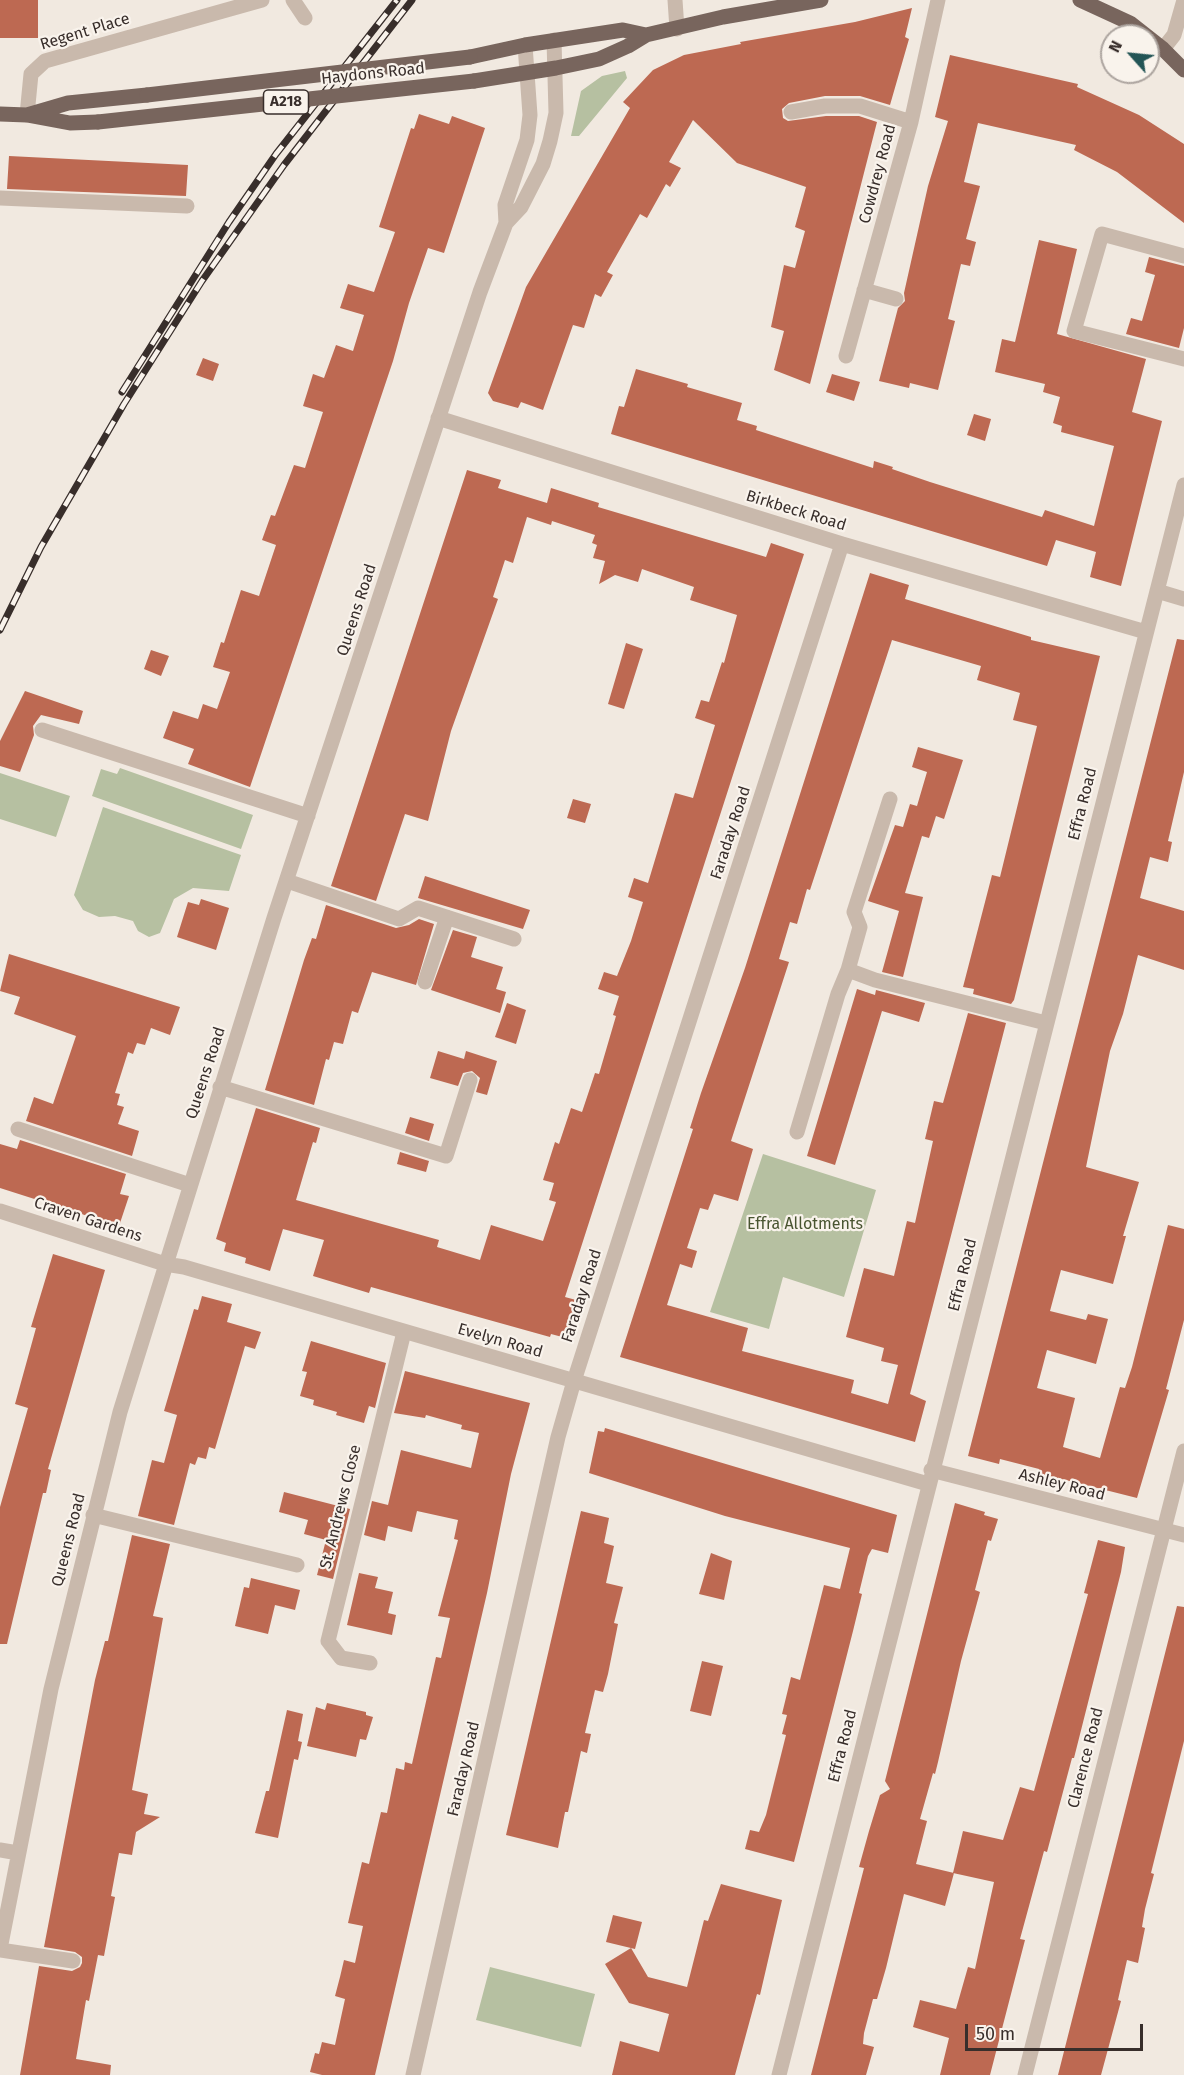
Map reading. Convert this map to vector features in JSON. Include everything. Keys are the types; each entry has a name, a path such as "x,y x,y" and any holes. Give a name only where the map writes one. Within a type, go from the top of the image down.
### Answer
{"main road":[{"name":"Haydons Road","path":"27,115 68,102 147,95 470,57 525,45 623,30 646,35 677,30 723,17 821,0"},
{"path":"1080,0 1130,23 1163,49 1184,70"},
{"name":"Haydons Road","path":"0,114 27,115 70,123 98,122 474,81 556,68 599,58 628,46 646,35"}],"street":[{"name":"Regent Place","path":"27,115 31,74 45,61 262,0"},
{"path":"292,0 305,18"},
{"path":"675,0 677,30"},
{"name":"Cowdrey Road","path":"846,356 911,122 938,0"},
{"path":"1163,49 1174,35 1184,0"},
{"name":"Queens Road","path":"506,223 521,207 543,164 550,141 556,113 554,40"},
{"name":"Queens Road","path":"0,1950 51,1689 93,1515 165,1264 286,881 438,418 506,223 505,205 527,140 530,97 525,45"},
{"path":"791,112 825,106 860,106 911,122"},
{"path":"0,198 187,206"},
{"path":"1184,256 1102,234 1074,331 1184,359"},
{"path":"864,290 896,299"},
{"name":"Birkbeck Road","path":"438,418 842,544 1146,632"},
{"name":"Effra Road","path":"779,2075 1184,485"},
{"name":"Faraday Road","path":"413,2075 550,1471 574,1381 842,544"},
{"path":"1157,591 1184,599"},
{"path":"42,730 308,816"},
{"path":"796,1132 838,994 848,970 860,927 854,912 890,799"},
{"path":"286,881 399,919 418,908 514,939"},
{"path":"425,982 447,917"},
{"path":"848,970 875,980 1047,1023"},
{"path":"220,1087 446,1156 470,1080"},
{"path":"18,1129 190,1185"},
{"name":"Craven Gardens","path":"0,1211 165,1264"},
{"name":"Evelyn Road","path":"165,1264 184,1267 574,1381 930,1477"},
{"name":"St. Andrews Close","path":"370,1663 342,1658 328,1641 404,1332"},
{"name":"Clarence Road","path":"1025,2075 1184,1451"},
{"name":"Ashley Road","path":"930,1477 1184,1535"},
{"path":"93,1515 297,1565"},
{"path":"0,1850 18,1853"},
{"path":"0,1950 74,1961"}],"green space":[{"path":"625,71 627,78 579,136 571,136 581,91 602,76"},
{"path":"120,768 253,815 241,849 92,796 101,769 117,774"},
{"path":"0,773 70,796 56,837 0,819"},
{"path":"103,807 241,855 229,891 193,888 174,899 160,933 149,937 138,931 133,921 115,916 99,917 83,910 74,895"},
{"name":"Effra Allotments","path":"763,1154 876,1190 844,1297 783,1277 769,1329 710,1312"},
{"path":"490,1967 595,1994 581,2047 476,2020"}],"building":[{"path":"0,0 38,0 38,38 0,38"},
{"path":"912,8 905,37 909,39 890,105 860,96 825,96 789,103 782,109 783,118 788,121 826,116 859,116 877,122 810,384 774,370 784,331 771,327 784,265 795,268 805,231 795,227 806,187 737,163 693,120 669,162 681,168 670,187 666,184 647,218 640,214 607,272 613,275 601,297 595,294 584,328 573,325 543,410 521,402 518,408 493,401 488,393 526,287 630,108 623,102 653,70 684,55 741,44 740,42 855,22"},
{"path":"950,55 1078,84 1077,87 1139,115 1184,144 1184,223 1117,172 1074,150 1076,145 978,123 964,182 980,186 966,239 976,242 970,266 961,264 948,319 955,321 938,390 910,383 909,388 879,381 898,308 905,301 904,293 928,186 948,121 935,117"},
{"path":"419,114 449,124 452,116 485,128 444,253 428,248 409,303 393,361 250,787 188,764 194,749 163,738 173,711 198,719 203,704 217,709 230,672 213,667 221,642 224,643 241,590 259,596 276,545 262,540 271,515 275,516 294,465 305,468 323,412 303,406 313,374 324,378 336,345 353,351 364,315 340,308 348,284 374,292 395,232 379,227 411,128 414,129"},
{"path":"9,156 188,165 186,196 7,189"},
{"path":"1039,240 1077,249 1057,334 1146,359 1132,412 1162,421 1121,586 1090,577 1096,552 1056,540 1047,566 611,434 619,406 624,407 636,369 742,403 737,420 757,426 756,430 873,468 874,461 930,482 1042,517 1045,510 1094,526 1114,446 1061,432 1062,426 1053,423 1060,397 1043,392 1045,384 995,372 1002,339 1015,342"},
{"path":"1149,257 1184,266 1184,328 1179,348 1126,334 1131,318 1142,321 1155,275 1145,272"},
{"path":"203,358 219,364 213,381 196,375"},
{"path":"832,374 860,382 854,401 826,392"},
{"path":"974,414 991,419 985,441 967,435"},
{"path":"467,470 501,480 498,488 547,503 551,488 599,503 598,507 766,557 771,543 804,554 565,1297 576,1300 566,1338 551,1334 550,1337 371,1287 369,1293 313,1276 324,1240 283,1229 270,1271 245,1263 246,1258 224,1251 226,1243 216,1239 256,1108 320,1128 316,1143 313,1142 296,1200 439,1240 437,1247 480,1260 491,1225 543,1241 556,1202 549,1200 554,1183 543,1180 555,1142 559,1144 571,1108 582,1112 595,1073 599,1074 616,1016 613,1015 619,996 598,989 604,972 617,976 631,941 643,902 628,897 634,878 648,883 675,793 693,798 715,725 695,718 701,700 709,702 722,662 724,663 737,615 690,600 694,587 642,569 638,582 615,575 599,584 605,561 593,558 597,545 592,543 595,535 552,521 551,525 527,517 513,563 505,560 493,597 498,599 451,731 428,821 405,814 376,901 331,886"},
{"path":"870,573 909,585 905,599 1031,637 1031,640 1100,656 1014,1000 1011,1004 973,994 974,989 963,987 992,875 1000,877 1037,726 1013,720 1020,693 977,680 981,666 892,640 810,890 807,889 797,924 790,922 779,959 789,962 731,1141 753,1149 738,1201 714,1194 708,1210 700,1208 687,1248 697,1251 692,1268 680,1264 667,1305 748,1328 742,1351 854,1380 851,1393 888,1404 898,1365 881,1361 884,1348 846,1337 864,1268 894,1276 907,1221 915,1223 933,1141 925,1139 934,1101 943,1103 968,1013 1006,1023 910,1394 926,1401 915,1442 620,1357 693,1129 690,1128 701,1093 745,968"},
{"path":"1177,639 1184,640 1184,772 1168,841 1172,842 1168,862 1150,857 1140,898 1184,911 1184,970 1138,955 1123,1014 1110,1051 1086,1167 1139,1182 1123,1236 1126,1236 1113,1284 1061,1270 1050,1311 1086,1320 1088,1314 1108,1319 1096,1364 1047,1350 1037,1388 1075,1398 1063,1447 1100,1458 1120,1387 1125,1388 1132,1367 1168,1225 1184,1229 1184,1320 1166,1389 1169,1390 1137,1498 1038,1473 1039,1469 1000,1459 999,1464 968,1456"},
{"path":"626,643 643,649 624,709 608,704"},
{"path":"151,650 169,656 161,676 144,669"},
{"path":"25,691 83,711 79,724 41,715 33,726 34,735 20,772 0,766 0,741"},
{"path":"918,747 963,760 944,819 936,816 929,838 922,836 905,893 923,897 903,977 882,972 899,911 868,901 895,825 903,827 910,804 917,806 927,772 912,767"},
{"path":"573,799 591,804 585,823 567,818"},
{"path":"425,876 530,910 523,929 418,898"},
{"path":"201,899 229,908 216,950 177,937 188,902 199,905"},
{"path":"326,905 396,928 409,925 419,919 434,924 416,985 372,972 358,1013 352,1011 343,1044 334,1042 329,1060 326,1059 314,1105 265,1090 304,960 312,938 316,939"},
{"path":"453,930 477,937 471,957 503,967 496,989 506,992 500,1013 431,990"},
{"path":"9,954 180,1007 170,1035 151,1028 145,1045 137,1043 133,1054 128,1052 115,1093 120,1094 117,1105 124,1107 118,1124 139,1131 132,1156 26,1121 34,1097 53,1104 76,1036 14,1014 20,997 0,991"},
{"path":"857,989 875,995 876,990 925,1003 919,1022 882,1011 835,1165 807,1156"},
{"path":"507,1003 526,1010 516,1044 495,1037"},
{"path":"438,1051 464,1059 466,1051 497,1061 487,1095 476,1092 480,1078 472,1071 463,1073 458,1086 430,1078"},
{"path":"410,1117 434,1124 429,1141 405,1133"},
{"path":"20,1140 126,1174 120,1194 129,1196 119,1226 0,1188 0,1144 17,1149"},
{"path":"400,1152 429,1161 426,1172 397,1164"},
{"path":"53,1254 105,1270 48,1469 51,1470 46,1493 43,1493 7,1644 0,1644 0,1507 28,1408 15,1404 36,1328 31,1327"},
{"path":"202,1296 232,1304 227,1322 261,1332 255,1349 245,1346 215,1449 209,1447 206,1459 198,1457 195,1465 190,1463 174,1525 138,1516 152,1460 164,1463 177,1415 164,1411 194,1309 198,1310"},
{"path":"311,1341 386,1363 375,1408 369,1406 364,1423 336,1415 337,1412 313,1405 314,1400 300,1396 307,1372 302,1371"},
{"path":"405,1371 530,1403 511,1474 487,1593 375,2075 322,2075 310,2072 315,2053 319,2054 322,2042 335,2045 345,1999 335,1996 344,1960 355,1963 363,1926 348,1923 362,1862 369,1864 381,1812 387,1813 396,1768 404,1770 405,1762 412,1764 436,1657 441,1658 450,1618 438,1616 458,1540 454,1539 458,1520 417,1511 412,1532 388,1526 385,1541 364,1535 372,1501 388,1505 401,1450 471,1468 479,1433 461,1429 462,1425 426,1415 425,1418 394,1413"},
{"path":"605,1428 897,1515 888,1553 872,1549 868,1556 859,1593 862,1594 794,1862 745,1849 750,1830 759,1832 766,1815 786,1735 782,1734 787,1715 782,1714 791,1677 800,1680 824,1585 840,1589 850,1548 725,1516 589,1473 598,1431 604,1432"},
{"path":"284,1492 350,1509 333,1579 317,1575 326,1540 304,1534 308,1520 279,1512"},
{"path":"955,1503 985,1512 984,1515 998,1519 991,1541 988,1540 975,1590 980,1592 961,1661 935,1774 933,1773 920,1819 927,1821 916,1864 954,1873 945,1906 904,1894 886,1968 877,1999 873,1999 864,2033 863,2044 874,2047 866,2075 811,2075 864,1868 859,1867 880,1795 890,1789 885,1781"},
{"path":"581,1511 609,1518 604,1543 614,1546 606,1583 623,1587 614,1623 618,1624 608,1674 603,1692 595,1690 585,1733 591,1734 587,1753 581,1751 558,1848 506,1835"},
{"path":"132,1535 170,1544 153,1616 163,1618 132,1790 148,1794 144,1814 160,1817 136,1832 132,1855 119,1853 111,1896 115,1897 104,1956 98,1955 89,2001 86,2000 76,2059 111,2065 110,2075 20,2075 39,1966 72,1971 80,1967 82,1963 82,1957 75,1952 44,1947 95,1680 105,1641 108,1641"},
{"path":"1098,1540 1125,1547 1121,1572 1074,1758 1072,1758 1047,1852 1044,1851 1020,1939 1025,1940 990,2075 940,2075 949,2038 913,2027 920,2000 956,2009 968,1967 975,1969 994,1882 953,1873 963,1831 1003,1840 1020,1787 1034,1791 1088,1594 1084,1593"},
{"path":"711,1553 732,1561 724,1600 699,1594"},
{"path":"359,1573 378,1577 375,1588 393,1592 388,1613 396,1615 392,1635 347,1625"},
{"path":"251,1578 300,1590 295,1610 275,1605 268,1634 235,1626 244,1587 249,1588"},
{"path":"1177,1606 1184,1607 1184,1741 1151,1873 1154,1874 1145,1909 1142,1927 1145,1928 1138,1963 1127,1960 1118,2000 1121,2001 1101,2075 1058,2075"},
{"path":"702,1661 723,1666 711,1716 690,1711"},
{"path":"327,1703 366,1712 366,1715 373,1717 366,1740 360,1739 356,1757 307,1746 316,1707 325,1710"},
{"path":"287,1710 303,1714 298,1741 302,1742 298,1760 294,1759 278,1838 255,1833 266,1791 269,1791"},
{"path":"721,1884 782,1900 760,1995 757,1994 735,2075 612,2075 620,2041 659,2052 669,2014 629,2003 605,1964 631,1948 648,1977 687,1987 704,1920 708,1921"},
{"path":"613,1915 642,1922 635,1949 606,1942"}],"railway":[{"path":"122,392 229,222 276,154 397,0"},
{"path":"0,630 41,547 124,404 202,281 284,165 412,0"}]}
